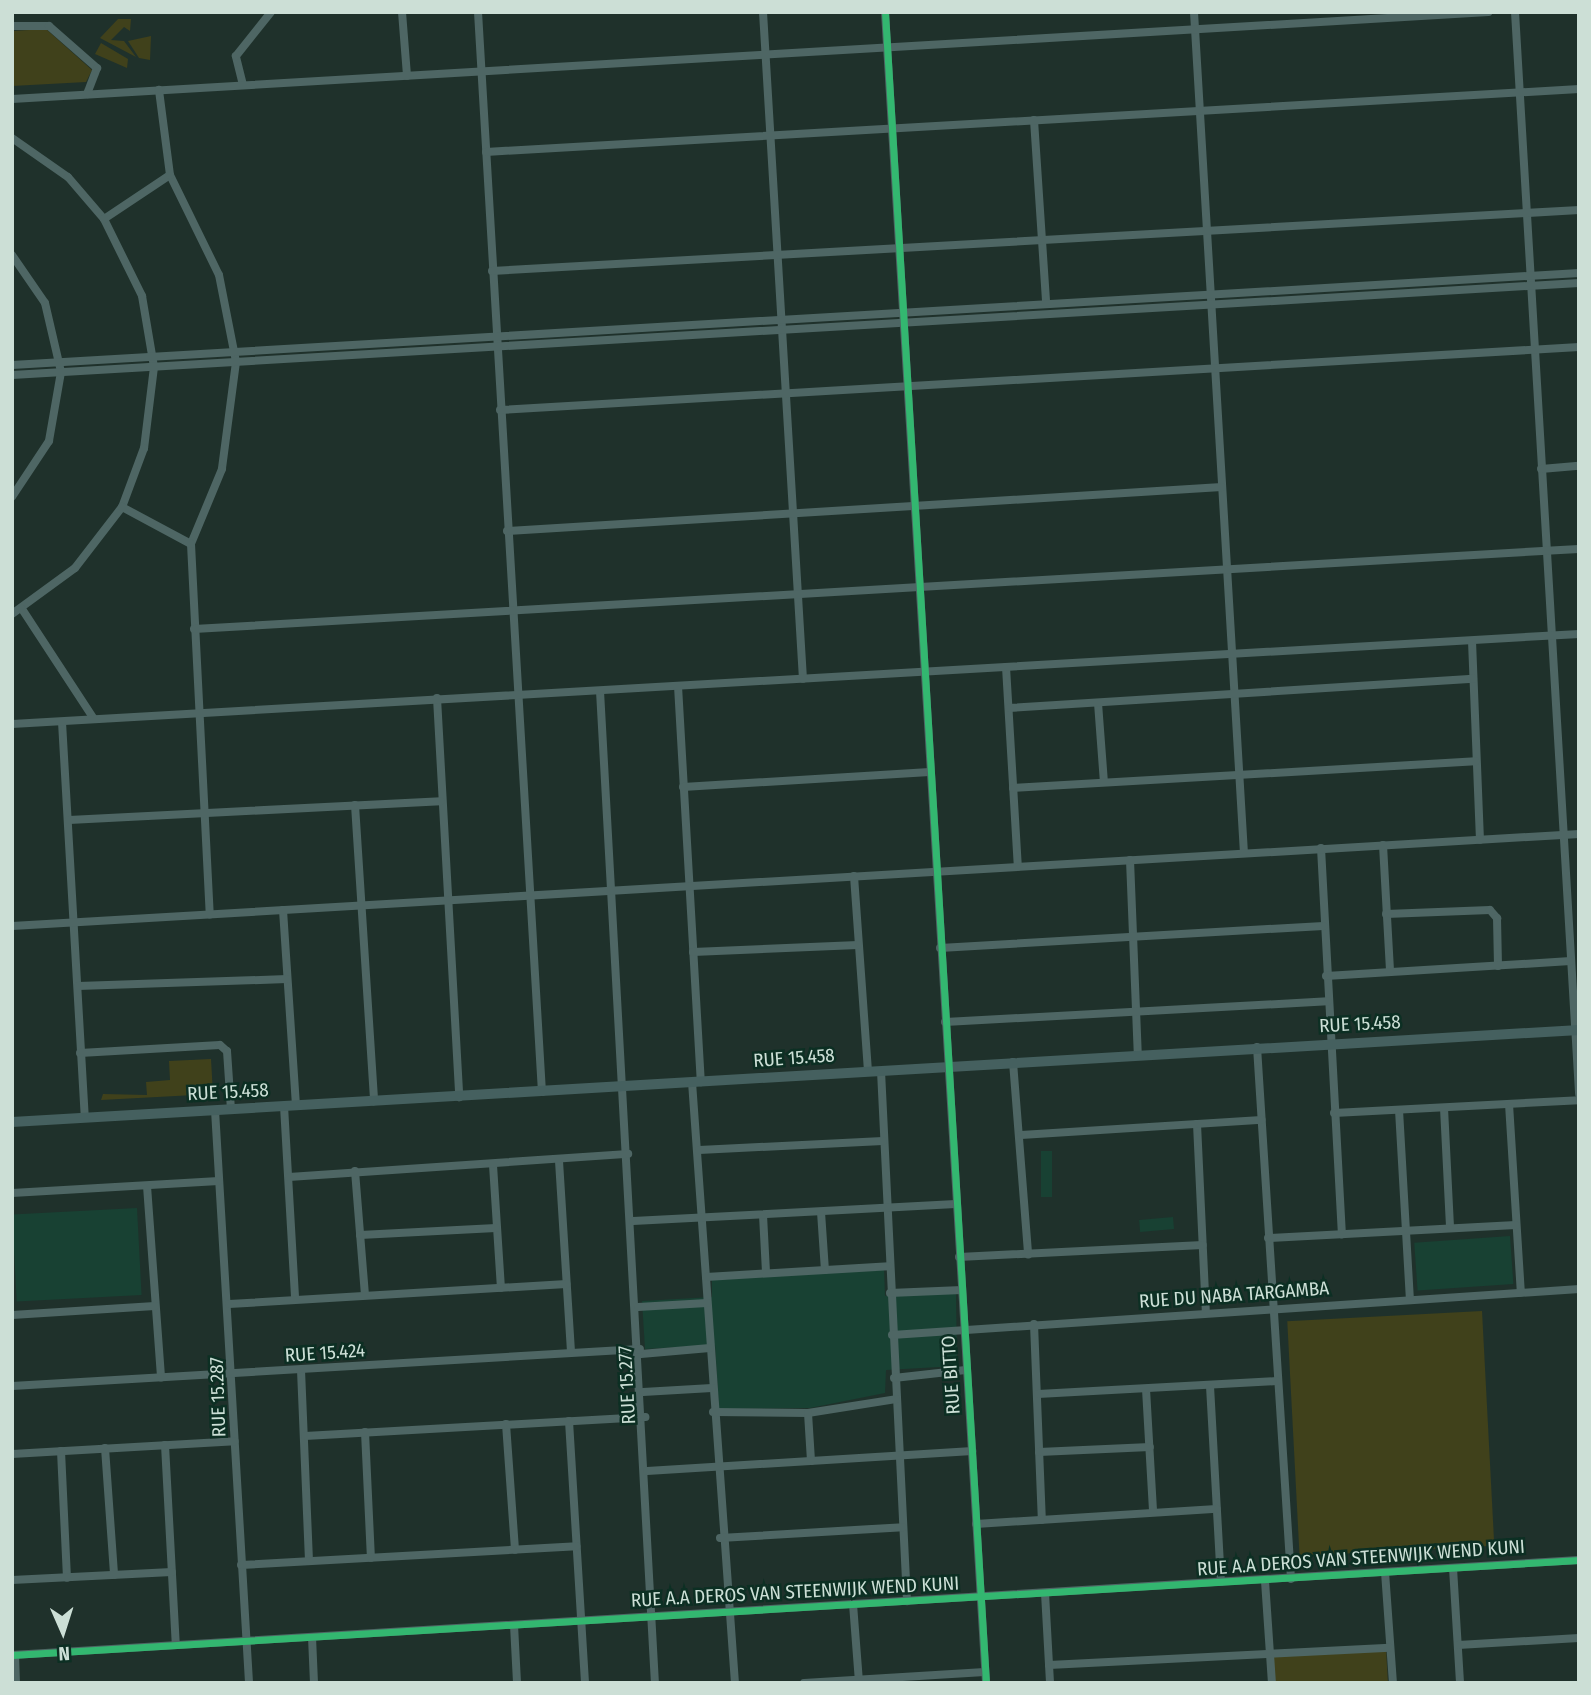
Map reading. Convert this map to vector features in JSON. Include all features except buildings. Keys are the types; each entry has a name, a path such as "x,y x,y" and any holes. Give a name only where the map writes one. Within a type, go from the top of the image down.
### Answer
{"main road":[{"name":"RUE 15.458","path":"12,1122 542,1092 1330,1042 1577,1030"}],"street":[{"path":"243,85 236,56 271,12"},
{"path":"402,12 407,76"},
{"path":"478,12 495,336 542,1092"},
{"path":"763,12 803,678"},
{"name":"RUE BITTO","path":"885,12 986,1683"},
{"path":"1194,12 1244,853"},
{"path":"12,99 1195,27 1488,12"},
{"path":"1515,12 1579,1094"},
{"path":"12,26 50,26 97,68 88,94"},
{"path":"486,152 1579,89"},
{"path":"159,90 170,175 206,237 236,362 222,469 191,544 210,915"},
{"path":"1034,120 1046,303"},
{"path":"12,138 68,177 104,219 142,296 154,356 144,448 122,507 75,568 12,614"},
{"path":"104,219 170,175"},
{"path":"492,271 1579,210"},
{"path":"12,255 45,303 61,372 49,441 12,497"},
{"path":"12,365 782,318 904,316 1211,302 1530,281 1579,273"},
{"path":"12,375 783,329 1046,303 1210,292 1530,281 1579,283"},
{"path":"384,342 384,353"},
{"path":"330,345 330,356"},
{"path":"500,410 1579,347"},
{"path":"1541,469 1579,467"},
{"path":"507,531 1222,487"},
{"path":"122,507 191,544"},
{"path":"194,629 800,597 1579,549"},
{"path":"22,609 94,719"},
{"path":"12,724 1579,634"},
{"path":"1472,641 1480,840"},
{"path":"1006,667 1018,867"},
{"path":"1009,708 1473,679"},
{"path":"678,686 693,952 696,1082 709,1348 720,1538 735,1683"},
{"name":"RUE 15.277","path":"600,691 621,1087 633,1221 645,1417 655,1683"},
{"path":"437,698 459,1097"},
{"path":"1098,703 1104,782"},
{"path":"62,722 85,1117"},
{"path":"1013,788 1475,761"},
{"path":"683,787 930,772"},
{"path":"69,820 441,801"},
{"path":"355,805 374,1101"},
{"path":"12,926 1579,834"},
{"path":"1383,845 1390,972"},
{"path":"1321,848 1327,1001 1342,1234"},
{"path":"1130,860 1138,1055"},
{"path":"854,876 868,1071"},
{"path":"284,910 296,1105"},
{"path":"1386,915 1490,910 1497,918 1498,966"},
{"path":"940,948 1323,926"},
{"path":"693,952 858,945"},
{"path":"1326,976 1571,961"},
{"path":"78,986 287,979"},
{"path":"945,1022 1327,1001"},
{"path":"80,1053 220,1045 227,1051 231,1109"},
{"path":"1257,1047 1272,1309 1292,1580"},
{"path":"1013,1062 1021,1135 1028,1254"},
{"path":"881,1070 906,1601"},
{"path":"1334,1113 1579,1100"},
{"path":"1510,1104 1521,1293"},
{"path":"284,1106 295,1298"},
{"path":"1444,1108 1450,1228"},
{"name":"RUE 15.287","path":"215,1110 229,1304 248,1683"},
{"path":"1399,1110 1410,1300"},
{"path":"1021,1135 1262,1120"},
{"path":"1197,1124 1206,1313"},
{"path":"699,1150 883,1141"},
{"path":"289,1177 559,1161 628,1154"},
{"path":"559,1161 571,1353"},
{"path":"493,1165 500,1288"},
{"path":"355,1171 365,1294"},
{"path":"12,1193 219,1181"},
{"path":"146,1186 161,1377"},
{"path":"633,1221 956,1204"},
{"path":"821,1212 825,1270"},
{"path":"763,1216 766,1273"},
{"path":"1268,1238 1516,1225"},
{"path":"360,1235 496,1228"},
{"path":"959,1257 1203,1245"},
{"path":"706,1277 889,1266"},
{"path":"229,1304 566,1284"},
{"name":"RUE DU NABA TARGAMBA","path":"892,1335 1579,1289"},
{"path":"890,1293 962,1290"},
{"path":"638,1307 707,1303"},
{"path":"12,1315 155,1306"},
{"path":"1034,1324 1042,1520"},
{"name":"RUE 15.424","path":"12,1386 571,1353 709,1348"},
{"path":"301,1370 309,1561"},
{"path":"894,1378 967,1370"},
{"path":"1038,1394 1277,1381"},
{"path":"1210,1386 1221,1582"},
{"path":"643,1392 712,1388"},
{"path":"1146,1389 1153,1511"},
{"path":"713,1412 808,1413 896,1399"},
{"path":"808,1413 811,1461"},
{"path":"305,1436 645,1417"},
{"path":"569,1421 585,1683"},
{"path":"506,1424 514,1550"},
{"path":"365,1432 371,1558"},
{"path":"12,1454 235,1441"},
{"path":"165,1445 176,1645"},
{"path":"1039,1451 1150,1447"},
{"path":"105,1448 114,1575"},
{"path":"61,1451 67,1577"},
{"path":"647,1471 972,1451"},
{"path":"976,1524 1217,1509"},
{"path":"720,1538 903,1527"},
{"path":"241,1565 576,1546"},
{"name":"RUE A.A DEROS VAN STEENWIJK WEND KUNI","path":"14,1655 1221,1582 1292,1580 1579,1560"},
{"path":"1453,1568 1460,1683"},
{"path":"12,1580 172,1572"},
{"path":"1385,1573 1393,1683"},
{"path":"1265,1581 1272,1683"},
{"path":"1045,1593 1050,1683"},
{"path":"853,1604 859,1681"},
{"path":"514,1625 517,1683"},
{"path":"312,1637 314,1683"},
{"path":"1458,1645 1579,1638"},
{"path":"1049,1665 1390,1648"},
{"path":"14,1655 16,1683"},
{"path":"804,1683 922,1679 985,1672"}],"shaded area":[{"path":"118,19 131,19 130,31 124,27 111,40 124,41 136,57 100,38"},
{"path":"46,29 92,70 86,82 12,86 12,31"},
{"path":"151,36 150,60 139,58 128,41"},
{"path":"101,43 128,59 127,68 95,54"},
{"path":"211,1059 213,1094 101,1100 103,1094 147,1095 146,1082 170,1080 169,1061"},
{"path":"1041,1151 1052,1151 1052,1197 1041,1197"},
{"path":"137,1208 142,1295 17,1301 12,1215"},
{"path":"1173,1217 1174,1229 1140,1232 1139,1220"},
{"path":"1510,1236 1513,1284 1418,1291 1414,1243"},
{"path":"884,1268 885,1296 956,1293 957,1366 886,1370 885,1393 810,1408 719,1409 715,1345 645,1349 642,1301 712,1297 712,1279"},
{"path":"1482,1311 1494,1546 1300,1556 1287,1321"},
{"path":"1386,1649 1388,1683 1274,1683 1272,1656"}],"cycle path":[{"path":"885,12 986,1683"},
{"path":"12,1655 1579,1560"}]}
